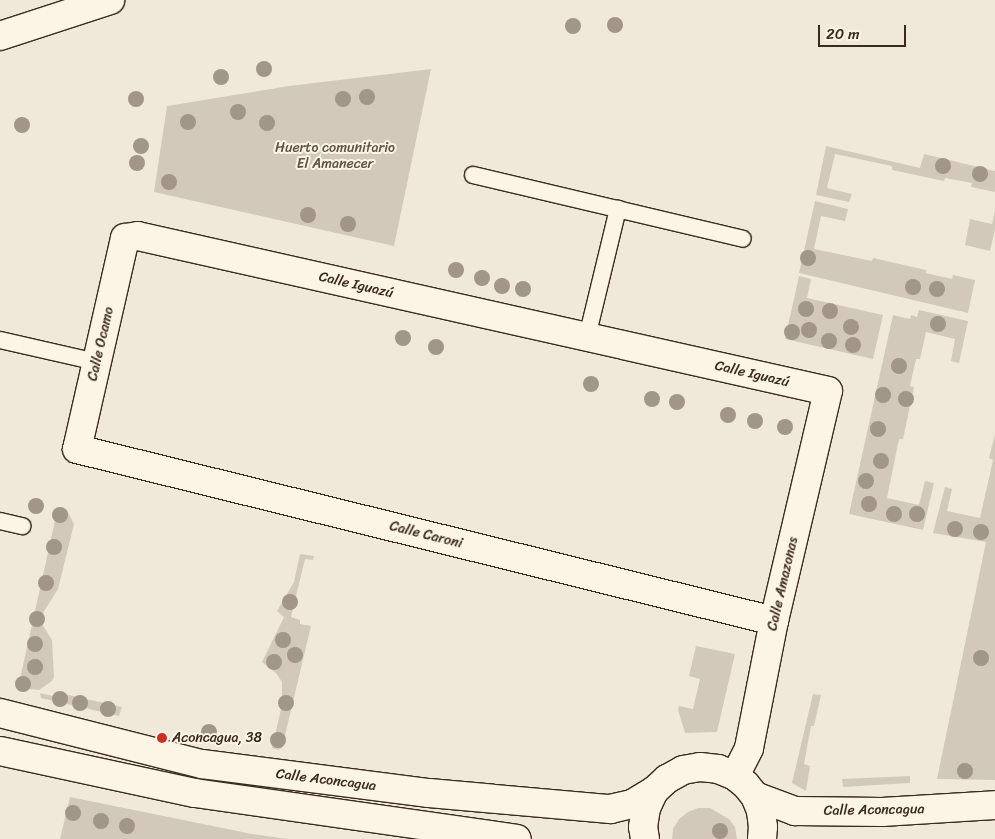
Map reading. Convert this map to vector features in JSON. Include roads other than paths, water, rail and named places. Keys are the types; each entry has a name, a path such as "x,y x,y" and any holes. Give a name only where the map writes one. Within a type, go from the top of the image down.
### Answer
{"main road":[{"path":"0,36 110,0"},
{"name":"Calle Iguazú","path":"125,238 138,236 828,391"},
{"name":"Calle Ocamo","path":"78,449 125,238"},
{"name":"Calle Amazonas","path":"735,776 749,748 774,621 828,391"},
{"name":"Calle Caroni","path":"78,449 774,621"},
{"name":"Calle Aconcagua","path":"0,712 202,764 429,793 610,809 632,804 654,791 667,779 682,770 700,767 718,769 735,776"},
{"path":"0,751 194,793 517,839"},
{"path":"735,776 755,796 761,811 764,828 762,839"},
{"path":"645,839 643,827 646,808 654,791"},
{"name":"Calle Aconcagua","path":"755,796 796,811 882,812 995,805"}],"lane":[{"path":"472,174 743,239"},
{"path":"588,337 618,209"},
{"path":"0,340 97,362"},
{"path":"0,521 22,526"}],"place":[{"name":"Aconcagua, 38","path":"162,738"}],"park label":[{"name":"Huerto comunitario El Amanecer","path":"335,156"}]}
